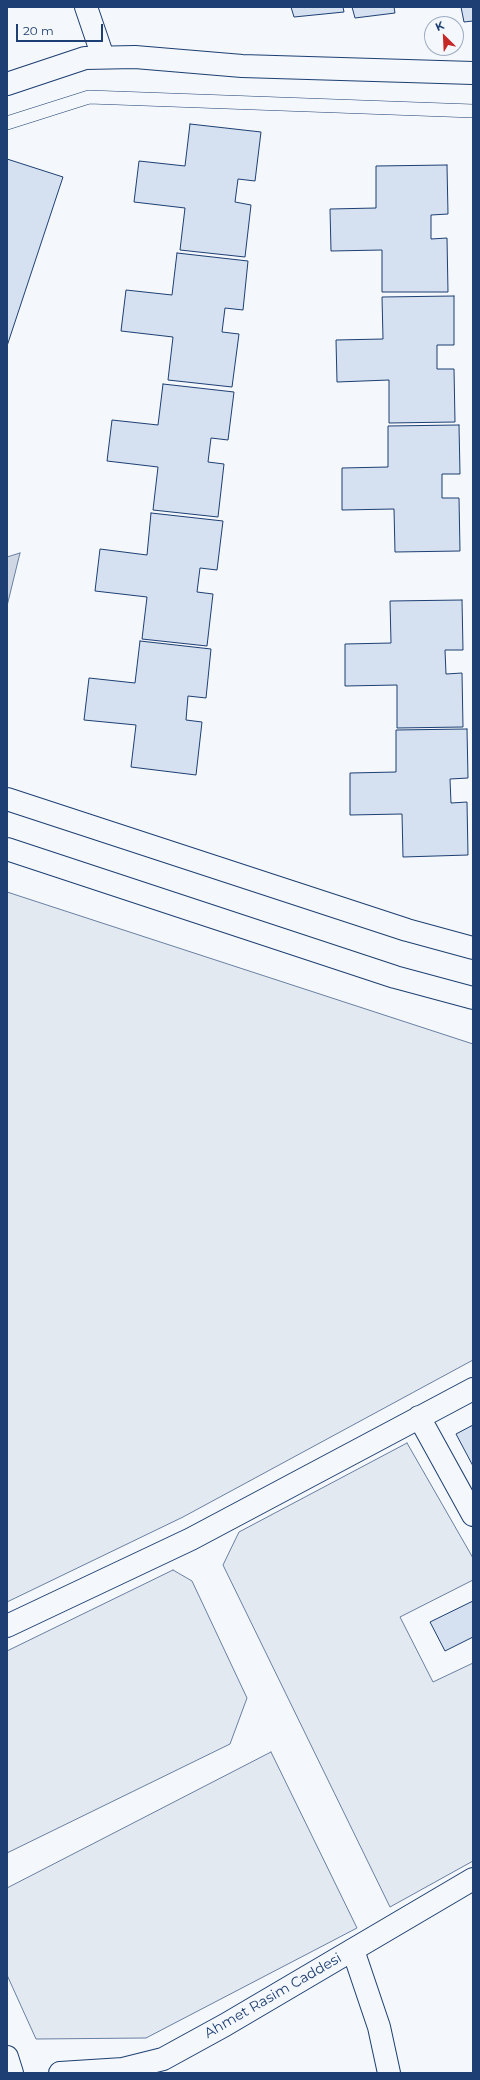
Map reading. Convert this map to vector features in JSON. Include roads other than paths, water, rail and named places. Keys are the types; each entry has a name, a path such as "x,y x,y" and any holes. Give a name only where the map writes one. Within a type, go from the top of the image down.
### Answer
{"street":[{"path":"86,7 103,57"},
{"path":"7,84 85,58 134,56 242,66 473,73"},
{"path":"7,799 399,928 473,948"},
{"path":"7,850 395,977 473,998"},
{"path":"7,1626 191,1539 473,1389"},
{"path":"419,1418 473,1515"},
{"name":"Ahmet Rasim Caddesi","path":"60,2073 143,2069 218,2029 473,1879"},
{"path":"353,1950 379,2028 389,2073"},
{"path":"7,2057 12,2073"}],"lane":[{"path":"7,123 89,97 473,111"}]}
